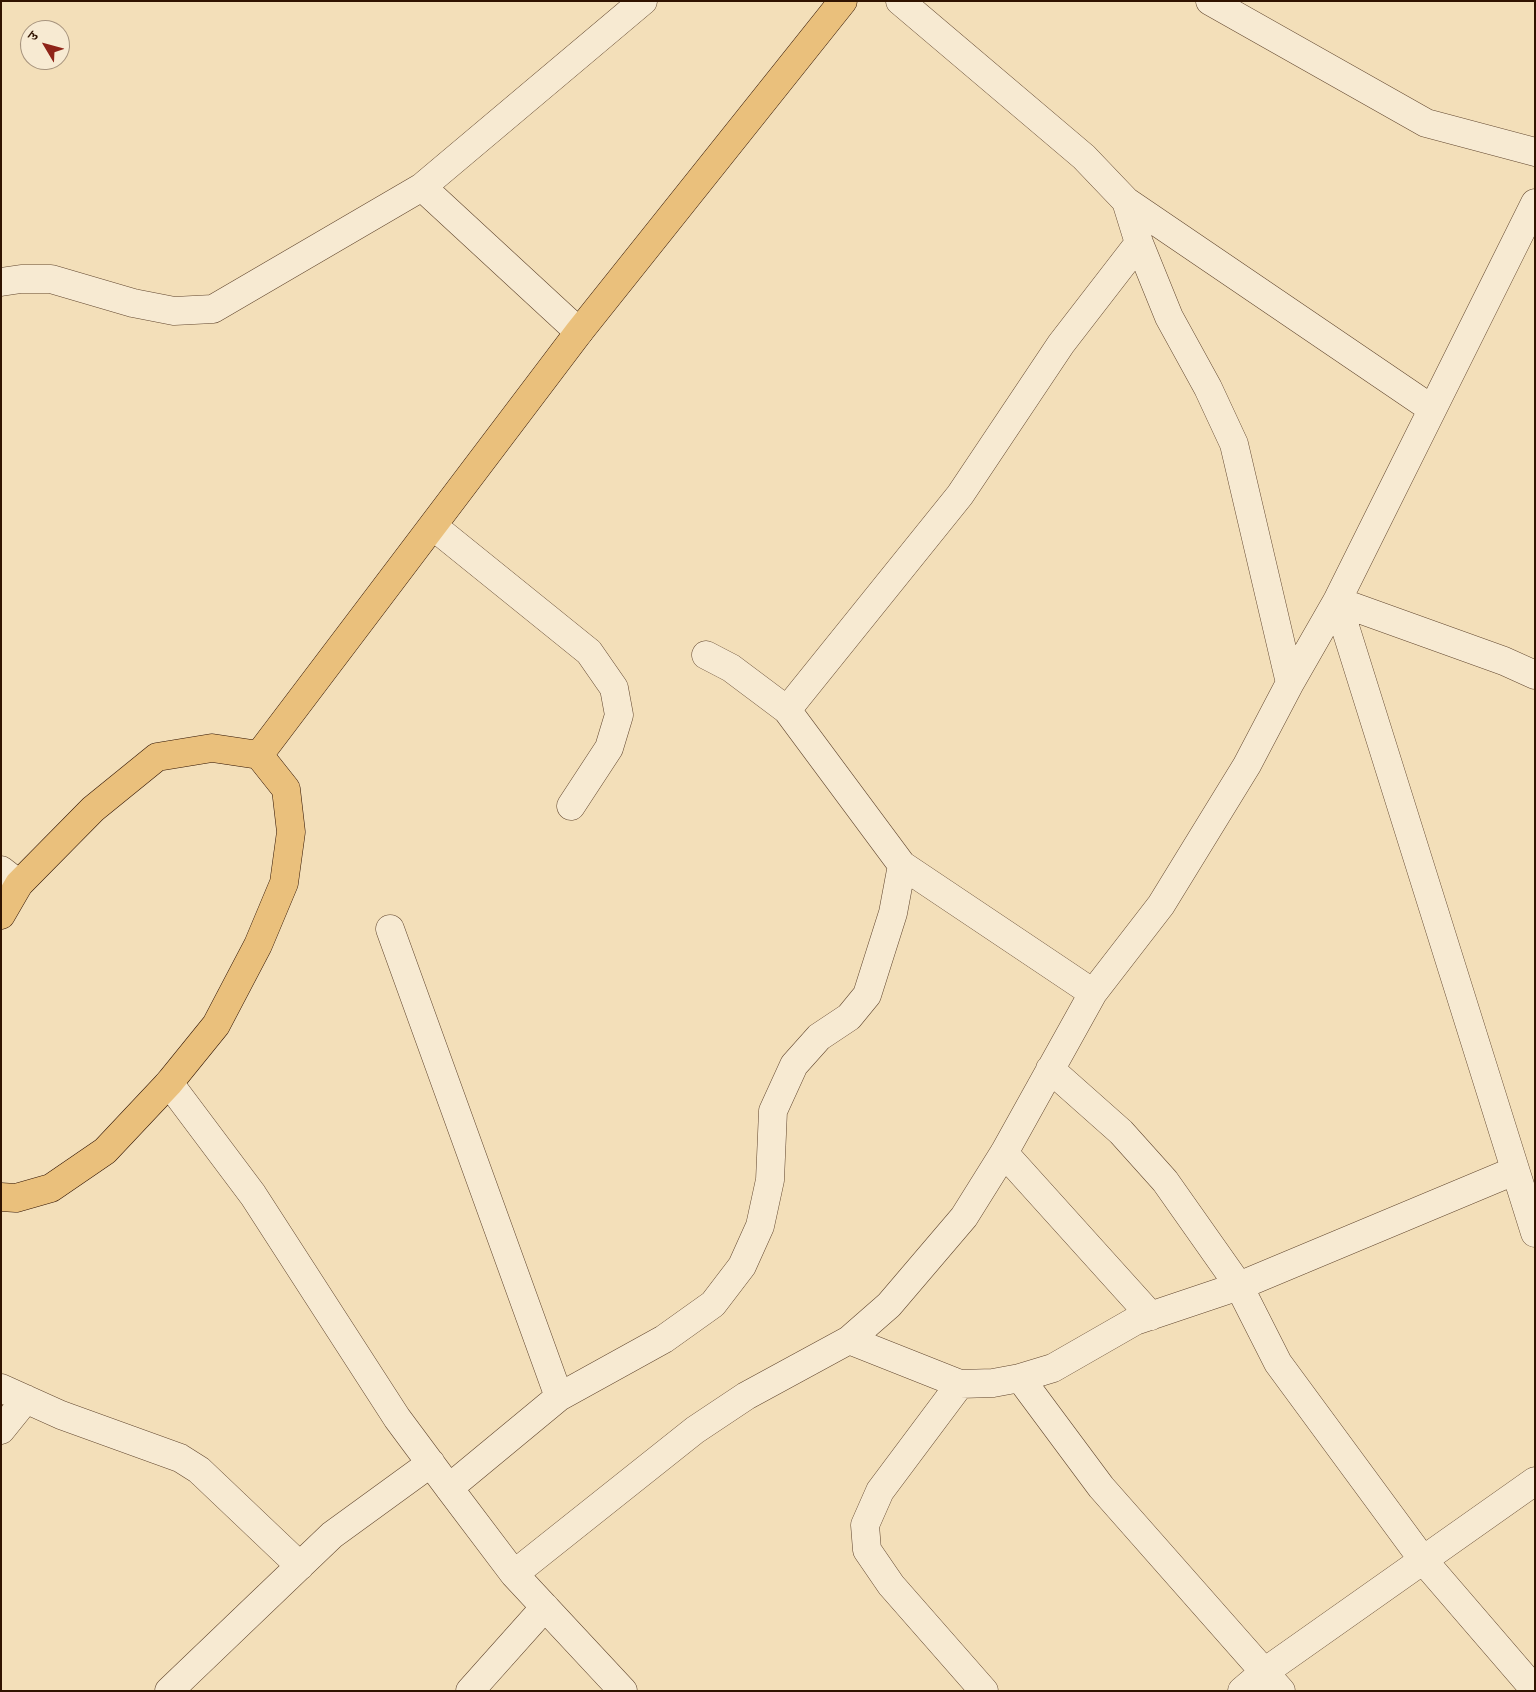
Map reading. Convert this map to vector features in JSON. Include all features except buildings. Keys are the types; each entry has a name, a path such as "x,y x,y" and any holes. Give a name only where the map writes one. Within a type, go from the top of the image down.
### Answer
{"highway":[{"path":"259,755 579,332 843,1"},
{"path":"1,914 10,877 157,757 212,748 259,755 286,789 292,832 284,883 258,945 216,1025 169,1083 105,1151 51,1188 16,1198 1,1197"}],"street":[{"path":"1,282 21,279 51,279 133,303 174,311 213,308 422,187 643,1"},
{"path":"900,1 1084,157 1126,201 1432,409"},
{"path":"1210,1 1426,123 1535,152"},
{"path":"422,187 579,332"},
{"path":"1126,201 1169,317 1208,388 1234,444 1290,683"},
{"path":"514,1574 695,1430 746,1396 849,1340 890,1305 964,1217 1004,1153 1093,993 1161,905 1247,765 1290,683 1337,601 1535,202"},
{"path":"787,710 960,495 1061,344 1140,243"},
{"path":"433,526 589,652 614,688 619,715 609,748 571,806"},
{"path":"1337,601 1504,661 1535,675"},
{"path":"1337,601 1514,1171 1534,1226"},
{"path":"706,655 731,668 787,710 902,865 1093,993"},
{"path":"449,1488 560,1397 664,1339 713,1304 742,1266 760,1226 770,1180 773,1111 794,1065 819,1038 849,1017 868,995 892,913 902,865"},
{"path":"390,929 560,1397"},
{"path":"1050,1069 1121,1132 1166,1181 1239,1286 1278,1363 1423,1560 1535,1690"},
{"path":"169,1083 253,1195 397,1418 449,1488 514,1574 623,1691"},
{"path":"1004,1153 1151,1316"},
{"path":"849,1340 960,1384 993,1383 1020,1378 1052,1368 1135,1321 1239,1286 1514,1171"},
{"path":"1020,1378 1101,1487 1272,1682"},
{"path":"960,1384 880,1491 865,1525 867,1550 891,1585 984,1691"},
{"path":"1,1388 61,1415 180,1458 199,1470 300,1566"},
{"path":"1,1430 26,1399"},
{"path":"169,1691 332,1535 431,1463"},
{"path":"1242,1691 1272,1682 1423,1560 1535,1481"},
{"path":"470,1691 545,1607"}]}
